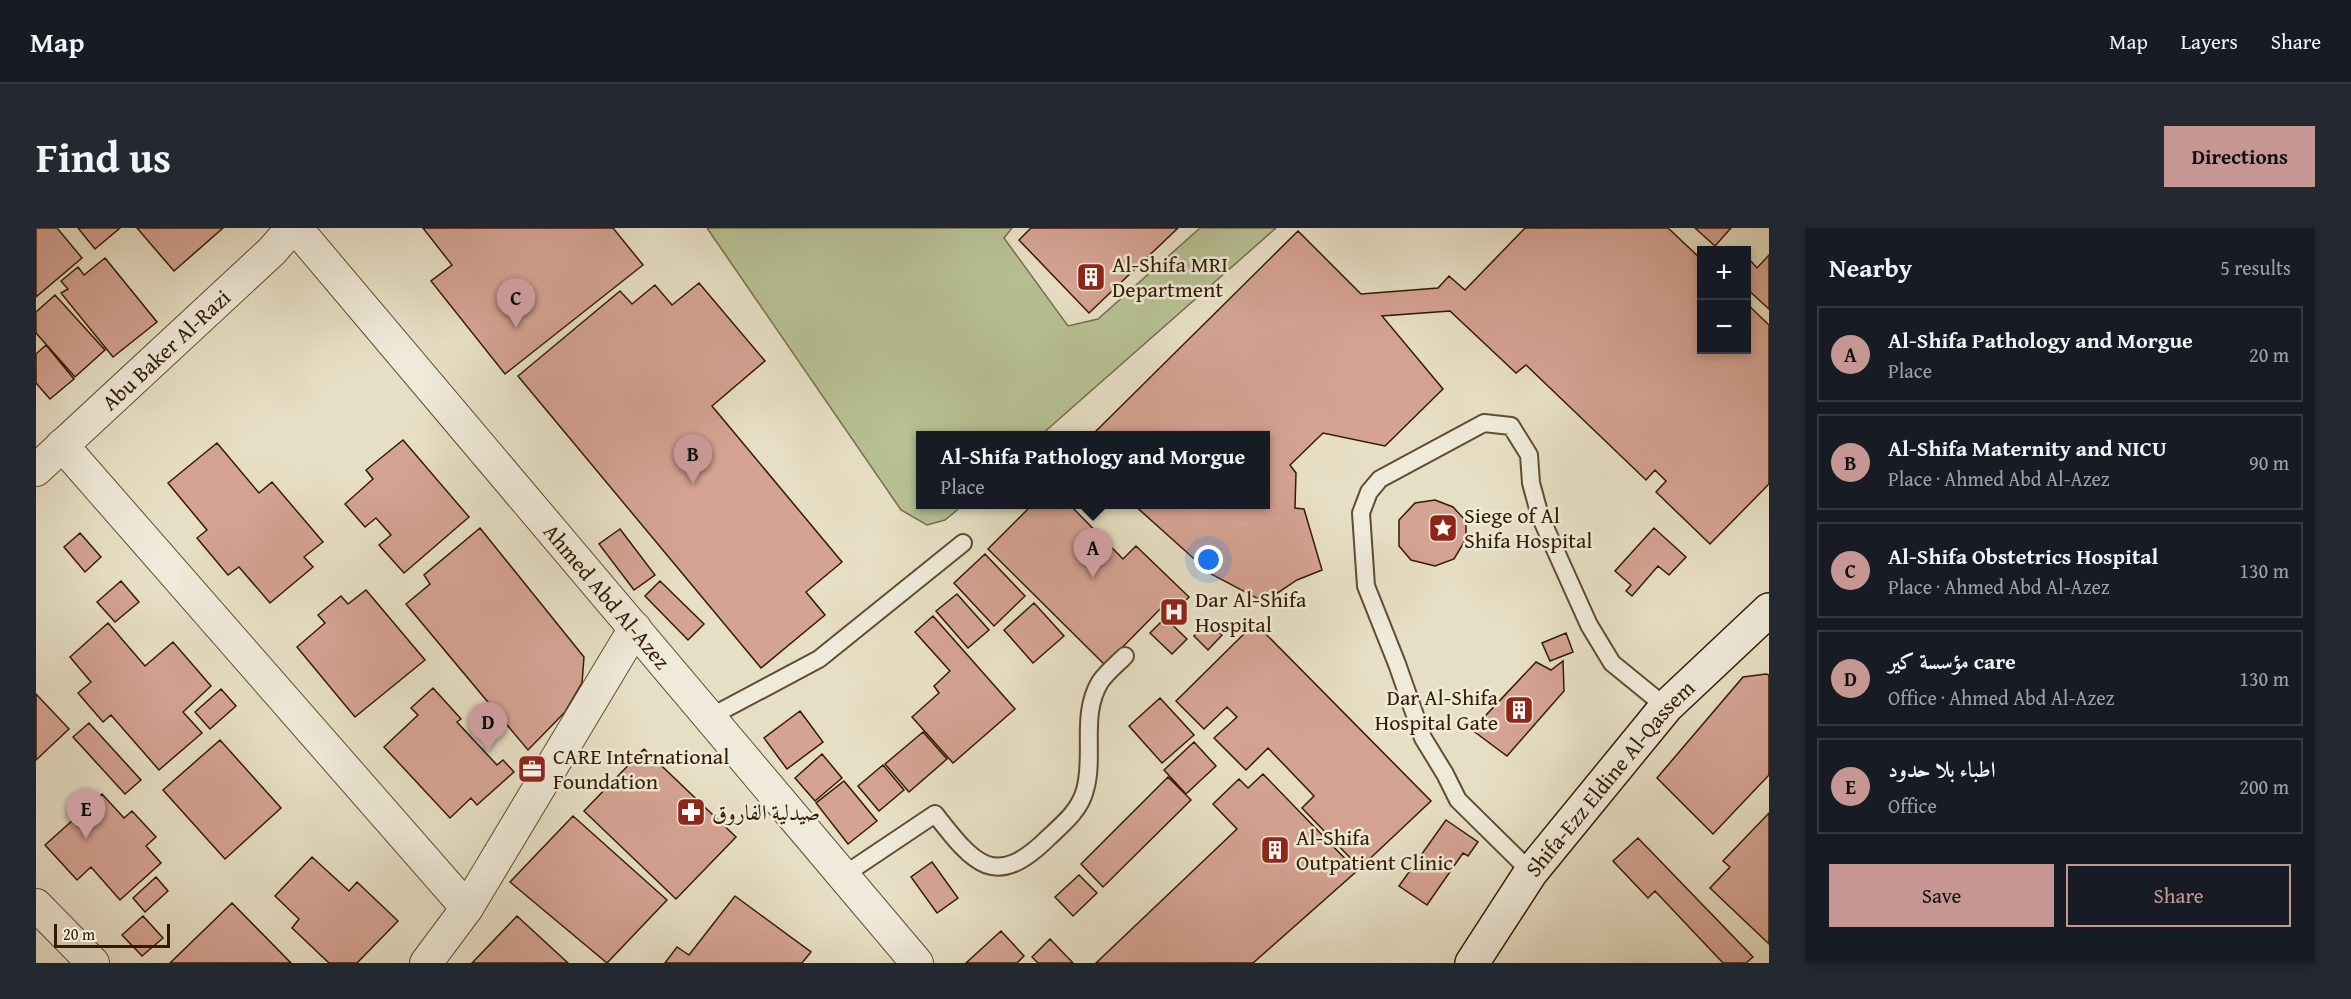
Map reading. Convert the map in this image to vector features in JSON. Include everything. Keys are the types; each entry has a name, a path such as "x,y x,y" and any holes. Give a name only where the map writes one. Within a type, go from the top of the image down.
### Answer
{"main road":[{"name":"Shifa-Ezz Eldine Al-Qassem","path":"1472,963 1531,872 1666,706 1769,611"}],"street":[{"name":"Abu Baker Al-Razi","path":"36,470 294,228"},
{"name":"Ahmed Abd Al-Azez","path":"294,228 844,875 901,956"},
{"path":"62,445 467,908"},
{"path":"426,963 467,908 635,628"},
{"path":"36,905 93,963"}],"lane":[{"path":"1531,872 1458,800 1423,738 1366,586 1361,513 1369,492 1380,479 1484,423 1511,426 1529,455 1531,483 1540,516 1589,625 1612,663 1666,706"},
{"path":"710,717 819,659 963,543"},
{"path":"844,875 935,814 960,846 976,861 992,867 1012,866 1036,851 1074,813 1085,791 1089,753 1089,713 1100,682 1125,656"}],"green space":[{"path":"707,228 1012,228 1004,238 1068,326 1098,319 1200,228 1276,228 1046,431 916,431 916,509 958,509 945,520 927,525 901,510"}],"building":[{"path":"36,228 57,228 82,258 36,297"},
{"path":"78,228 120,228 95,249"},
{"path":"137,228 223,228 174,271"},
{"path":"423,228 613,228 643,265 505,374 431,281 452,265"},
{"name":"Al-Shifa MRI Department","path":"1031,228 1178,228 1089,313 1019,240"},
{"name":"Dar Al-Shifa Hospital","path":"1525,228 1668,228 1697,255 1697,354 1751,354 1751,308 1769,325 1769,484 1710,544 1656,492 1666,481 1655,470 1646,480 1526,365 1516,373 1450,311 1382,316 1443,389 1385,446 1323,433 1290,465 1296,473 1295,508 1304,509 1322,570 1297,580 1264,602 1211,574 1139,509 1270,509 1270,431 1096,431 1298,231 1361,294 1438,288 1449,276 1465,290"},
{"path":"1695,228 1731,228 1715,246"},
{"path":"1769,255 1769,309 1751,293 1751,261 1757,268"},
{"path":"105,258 157,322 113,357 61,293 68,289 61,281 78,267 84,275"},
{"path":"699,283 765,361 712,406 842,562 806,592 825,615 761,668 518,376 620,291 632,304 655,285 672,305"},
{"path":"55,295 105,350 75,377 36,333 36,312"},
{"path":"46,345 74,379 50,399 36,383 36,354"},
{"path":"403,440 469,517 404,573 379,545 391,535 376,518 365,527 345,504 373,479 366,470"},
{"path":"217,443 259,493 272,482 323,542 304,557 313,567 270,603 239,567 228,575 197,538 207,530 168,483"},
{"path":"1435,500 1453,507 1466,521 1466,539 1454,559 1435,566 1411,560 1399,546 1399,520 1415,503"},
{"path":"1028,509 1074,509 1123,559 1136,546 1189,597 1173,614 1164,605 1105,665 988,549"},
{"path":"480,528 584,657 582,683 565,712 528,750 406,604 430,584 424,575"},
{"path":"1654,528 1686,557 1669,575 1658,566 1632,596 1626,591 1631,585 1615,571"},
{"path":"620,529 655,575 634,590 599,544"},
{"path":"80,533 101,557 85,572 64,547"},
{"path":"985,554 1025,596 994,626 954,583"},
{"path":"121,581 139,602 115,622 97,602"},
{"path":"660,581 704,624 688,640 645,596"},
{"path":"366,590 425,660 355,717 297,647 325,623 318,615 341,596 348,604"},
{"path":"957,594 989,630 968,648 936,611"},
{"path":"1034,603 1064,636 1033,663 1004,630"},
{"path":"933,616 1015,709 953,763 912,717 939,693 934,686 950,671 915,632"},
{"path":"1165,618 1187,639 1172,654 1150,633"},
{"path":"1207,622 1222,635 1208,650 1194,636"},
{"path":"108,623 145,666 173,642 211,686 183,712 202,733 159,770 111,715 103,722 78,693 91,682 70,657"},
{"path":"1255,623 1431,801 1360,868 1302,808 1314,796 1268,748 1246,770 1214,738 1237,717 1227,707 1204,729 1176,701"},
{"path":"1566,633 1573,652 1550,661 1542,643"},
{"name":"Dar Al-Shifa Hospital Gate","path":"1563,661 1564,691 1507,756 1472,730 1536,662 1551,670"},
{"path":"1769,675 1769,775 1713,834 1657,778 1743,677"},
{"path":"433,688 461,719 457,722 497,765 503,760 514,772 477,805 471,798 450,818 384,747 418,715 411,708"},
{"path":"221,689 236,706 210,729 195,712"},
{"path":"36,694 69,729 36,760"},
{"path":"1160,698 1194,735 1162,763 1129,726"},
{"path":"800,711 823,742 787,769 764,738"},
{"path":"89,723 141,780 125,794 73,737"},
{"path":"923,732 947,759 909,792 885,764"},
{"path":"220,740 281,808 225,859 163,790"},
{"path":"1194,742 1216,766 1186,794 1164,770"},
{"path":"644,749 736,837 676,899 584,811"},
{"path":"822,754 842,778 815,801 795,778"},
{"path":"883,765 904,790 879,811 858,786"},
{"name":"Al-Shifa Outpatient Clinic","path":"1263,774 1357,871 1253,963 1096,963 1237,829 1213,804 1239,779 1248,788"},
{"path":"1168,777 1191,800 1103,887 1081,864"},
{"path":"844,781 877,821 848,844 816,803"},
{"path":"102,794 124,818 132,811 156,837 146,846 161,863 120,900 91,867 77,880 45,845"},
{"path":"1769,813 1769,944 1710,888 1730,867 1723,861"},
{"path":"573,816 667,900 607,963 510,882"},
{"path":"1446,820 1478,842 1468,856 1463,853 1427,905 1399,886"},
{"path":"1638,838 1753,957 1746,963 1723,963 1655,891 1648,898 1613,861"},
{"path":"312,857 349,891 357,882 398,921 357,963 329,963 292,928 299,919 275,896"},
{"path":"932,862 958,898 937,913 911,877"},
{"path":"1079,875 1097,893 1073,916 1055,897"},
{"path":"156,877 168,891 145,912 133,898"},
{"path":"735,896 811,952 802,963 665,963 677,947 689,955"},
{"path":"232,903 291,963 170,963"},
{"path":"143,916 163,938 142,956 122,935"},
{"path":"517,916 568,963 472,963"},
{"path":"1001,931 1024,956 1017,963 966,963"},
{"path":"1050,939 1073,963 1038,963 1032,957"}],"place":[{"name":"Al-Shifa MRI Department","path":"1091,277"},
{"name":"Al-Shifa Obstetrics Hospital","path":"516,328"},
{"name":"Al-Shifa Maternity and NICU","path":"693,484"},
{"name":"Siege of Al Shifa Hospital","path":"1443,528"},
{"name":"Al-Shifa Pathology and Morgue","path":"1093,578"},
{"name":"Dar Al-Shifa Hospital","path":"1174,612"},
{"name":"Dar Al-Shifa Hospital Gate","path":"1519,710"},
{"name":"مؤسسة كير care","path":"488,752"},
{"name":"CARE International Foundation","path":"532,769"},
{"name":"صيدلية الفاروق","path":"691,812"},
{"name":"اطباء بلا حدود","path":"86,839"},
{"name":"Al-Shifa Outpatient Clinic","path":"1275,850"}]}
